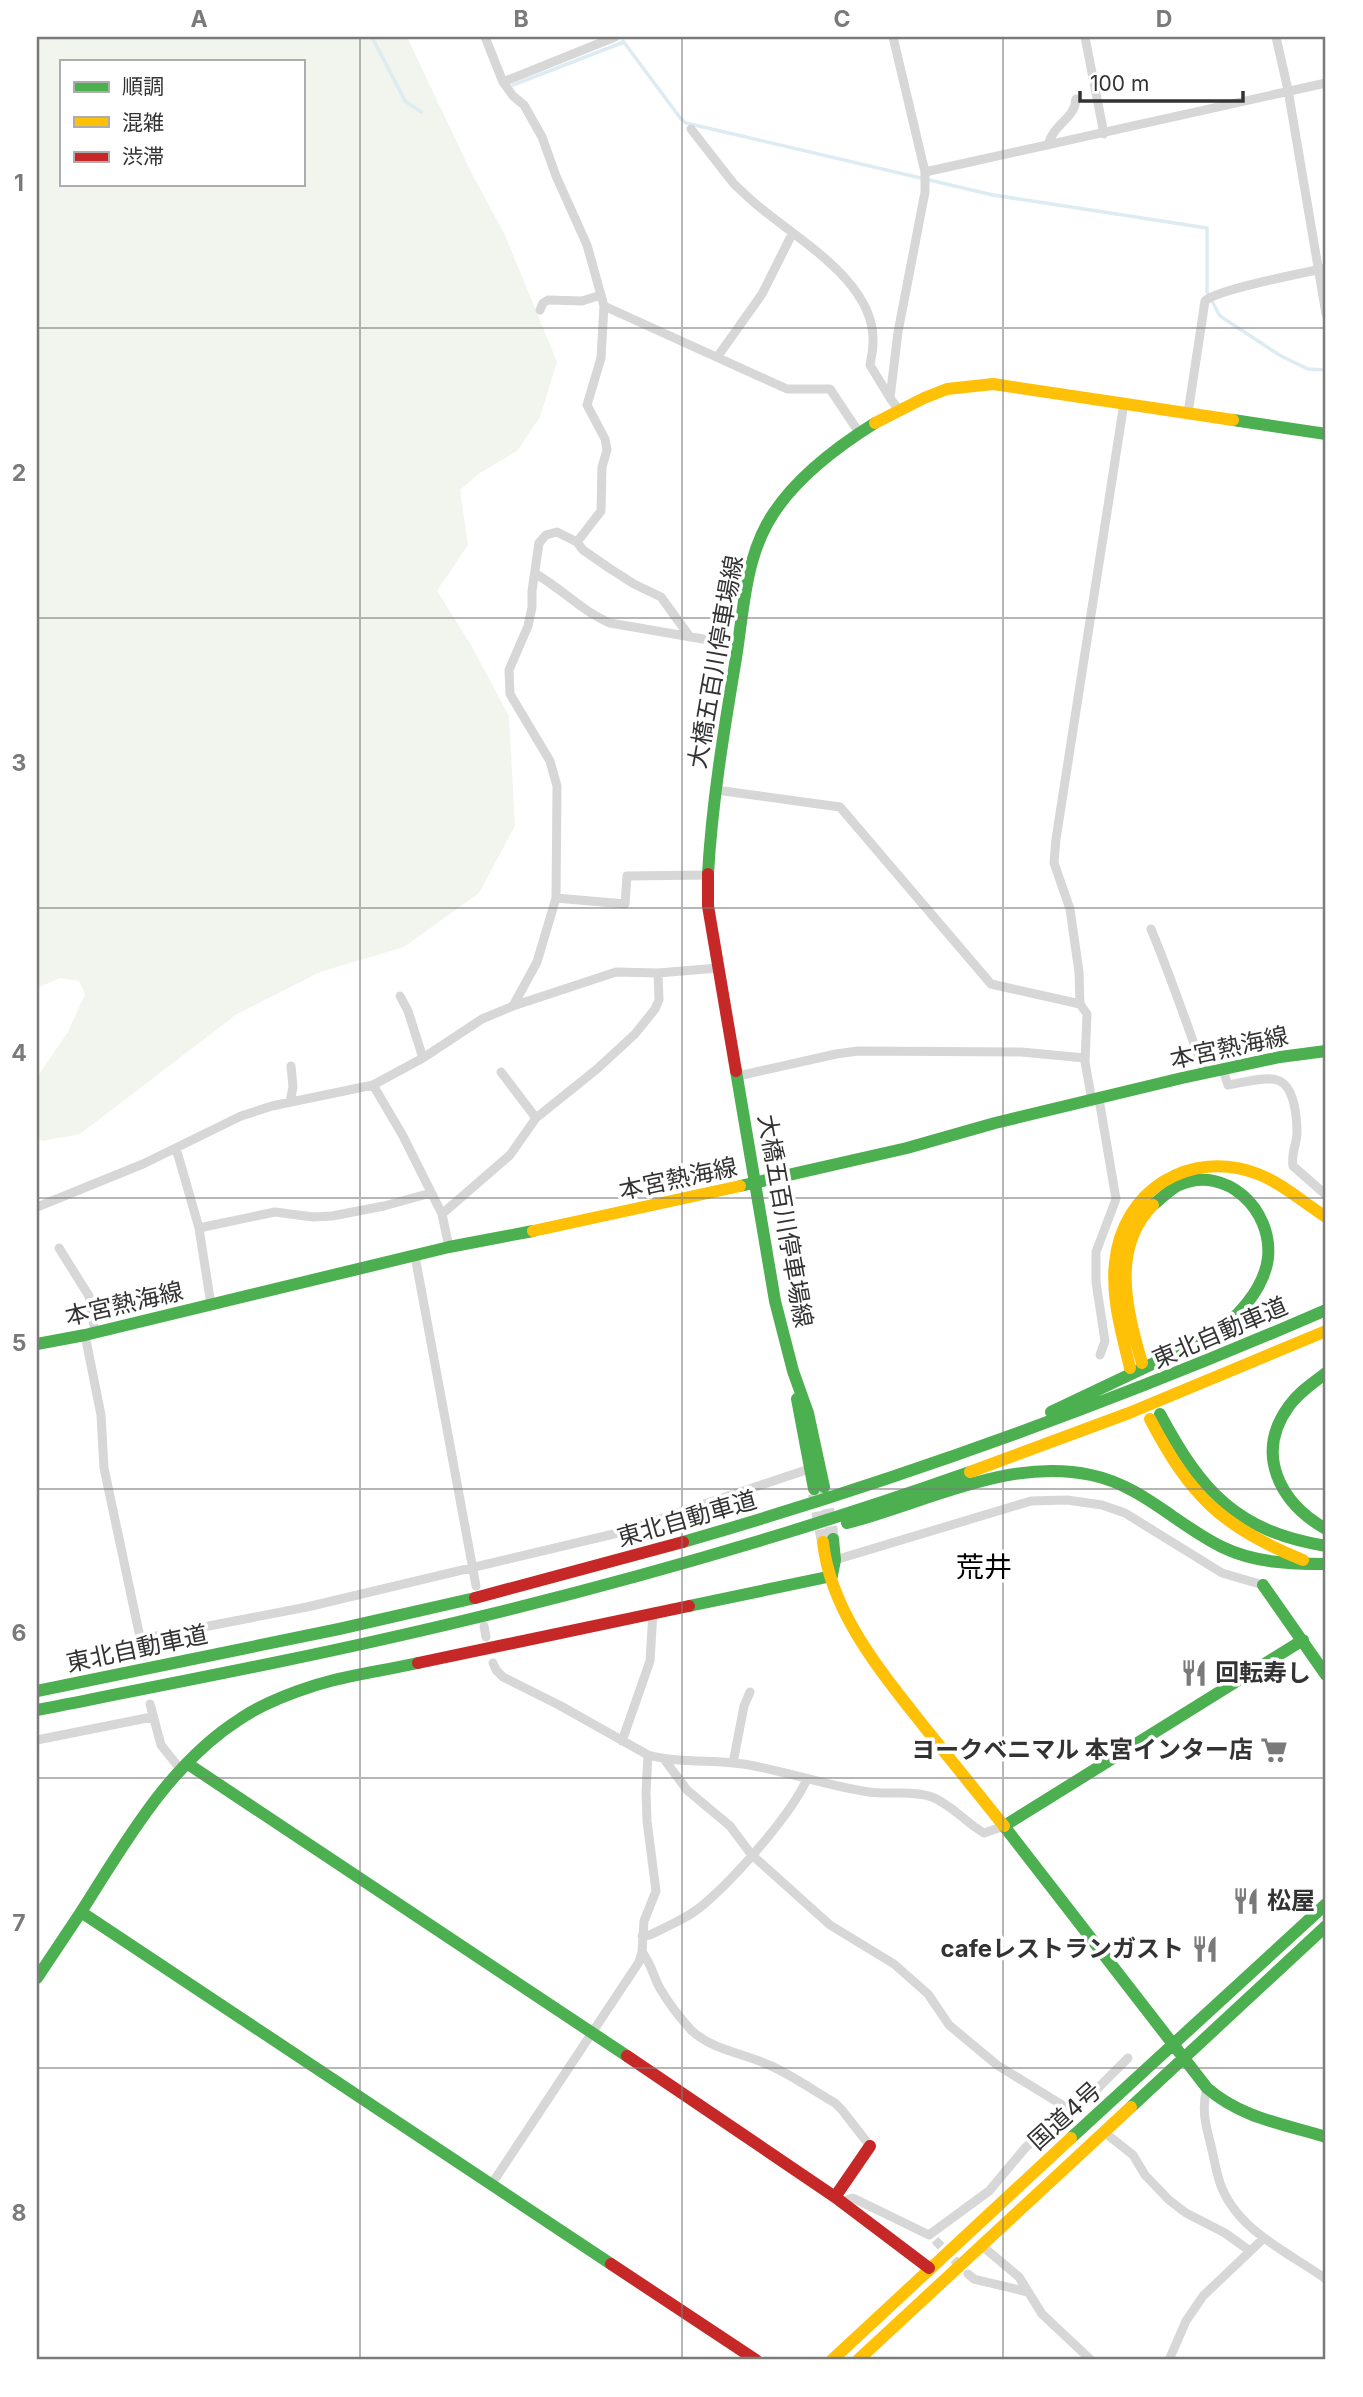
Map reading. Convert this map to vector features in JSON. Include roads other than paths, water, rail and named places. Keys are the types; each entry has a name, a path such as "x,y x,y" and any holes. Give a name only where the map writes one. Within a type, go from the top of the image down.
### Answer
{"main road":[{"name":"大橋五百川停車場線","path":"793,1371 808,1413 819,1488 809,1469 793,1371 775,1301 708,906 708,844 738,645 750,573 758,544 772,517 790,492 860,435 898,409 949,388 999,384 1326,433"},
{"name":"本宮熱海線","path":"38,1342 90,1334 449,1247 755,1184 907,1149 995,1123 1205,1074 1326,1051"},
{"path":"927,1467 1196,1344 1225,1326 1257,1289 1269,1252 1268,1230 1257,1206 1237,1189 1211,1180 1174,1188 1154,1203 1139,1223 1129,1250 1125,1282 1136,1365 1114,1299 1114,1261 1117,1242 1131,1213 1158,1184 1172,1176 1198,1168 1235,1168 1276,1182 1326,1217"},
{"name":"東北自動車道","path":"37,1691 332,1631 517,1587 731,1529 927,1467 1130,1393 1326,1310"},
{"name":"東北自動車道","path":"37,1710 331,1650 520,1607 735,1547 905,1494 1033,1449 1210,1381 1326,1331"},
{"path":"1326,1373 1287,1408 1275,1439 1273,1455 1275,1473 1290,1503 1307,1518 1326,1529"},
{"path":"1312,1564 1246,1536 1214,1512 1185,1480 1166,1451 1155,1416 1195,1473 1221,1503 1236,1515 1252,1526 1279,1537 1326,1546"},
{"path":"735,1547 856,1521 973,1485 1016,1475 1071,1471 1102,1477 1133,1489 1203,1537 1224,1548 1271,1563 1326,1563"},
{"path":"832,1576 835,1560 828,1540 825,1560 844,1611 882,1673 1207,2088 1218,2100 1242,2112 1326,2137"},
{"path":"37,1978 146,1813 184,1767 233,1723 276,1700 315,1685 832,1576"},
{"path":"1263,1585 1326,1675"},
{"path":"1004,1826 1303,1640"},
{"path":"184,1767 744,2134 929,2268"},
{"name":"国道4号","path":"832,2360 1326,1904"},
{"path":"81,1912 756,2360"},
{"name":"国道4号","path":"858,2360 1326,1926"},
{"path":"838,2200 870,2146"}],"street":[{"path":"485,37 503,82 524,105 542,137 587,246 604,306 601,358 587,405 605,439 607,450 602,467 603,505 577,542"},
{"path":"503,82 615,37"},
{"path":"890,398 898,332 925,192 925,172 893,37"},
{"path":"1085,37 1104,134"},
{"path":"1276,37 1323,268 1326,314"},
{"path":"925,172 1326,83"},
{"path":"1048,145 1051,134 1073,111 1076,99"},
{"path":"691,129 734,184 850,281 866,309 870,324 873,342 870,365 898,409"},
{"path":"718,356 762,294 792,234"},
{"path":"1188,413 1205,301 1216,295 1323,268"},
{"path":"540,310 548,300 582,301 601,295"},
{"path":"604,306 788,388 830,389 860,435"},
{"path":"1100,1355 1105,1341 1096,1282 1096,1252 1116,1199 1085,1058 1087,1014 1080,1004 1079,972 1070,909 1054,863 1124,403"},
{"path":"513,1006 537,962 556,898 557,786 550,761 510,694 508,682 513,659 528,626 537,548 546,535 557,532 577,542 583,550 609,568 661,597 691,637"},
{"path":"536,574 558,586 610,624 738,645"},
{"path":"716,790 840,807 991,984 1080,1004"},
{"path":"556,898 625,904 627,876 708,875"},
{"path":"1151,929 1177,990 1183,1016 1205,1074"},
{"path":"37,1207 176,1148 241,1116 373,1084 423,1058 482,1019 513,1006 567,990 607,974 718,968"},
{"path":"442,1214 510,1155 536,1118 597,1069 635,1034 659,1000 658,973"},
{"path":"400,996 423,1058"},
{"path":"738,1076 858,1051 1021,1052 1085,1058"},
{"path":"290,1102 293,1087 291,1066"},
{"path":"1223,1070 1228,1086 1270,1079 1285,1085 1295,1109 1297,1135 1293,1166 1326,1195"},
{"path":"501,1072 536,1118"},
{"path":"373,1084 403,1136 442,1214 449,1247"},
{"path":"176,1148 199,1228 211,1305"},
{"path":"199,1228 275,1212 313,1217 332,1216 431,1193"},
{"path":"59,1248 89,1296 90,1334 101,1415 104,1468 144,1656"},
{"path":"415,1256 476,1586"},
{"path":"141,1639 307,1607 618,1533 809,1469"},
{"path":"835,1560 1031,1501 1067,1500 1102,1505 1125,1513 1222,1573 1263,1585"},
{"path":"622,1741 650,1661 653,1612"},
{"path":"493,1663 503,1676 648,1755 664,1759 733,1763 885,1794 920,1794 942,1801 969,1825 984,1833 1004,1826"},
{"path":"733,1763 744,1706 750,1692"},
{"path":"150,1704 161,1745 184,1767"},
{"path":"37,1740 152,1717"},
{"path":"491,2185 639,1962 644,1921 656,1891 647,1821 648,1755"},
{"path":"664,1759 687,1790 730,1825 751,1854 830,1925 869,1947 913,1980 928,1994 950,2025 997,2064 1072,2111"},
{"path":"642,1936 702,1906 800,1796 807,1779"},
{"path":"642,1952 653,1966 661,1990 694,2033 714,2046 772,2066 835,2104 870,2146"},
{"path":"838,2200 853,2198 932,2238 989,2191 1026,2147 1072,2111 1128,2058"},
{"path":"1207,2088 1203,2113 1221,2185 1242,2219 1264,2238 1326,2279"},
{"path":"1104,2132 1133,2155 1145,2175 1169,2200 1250,2251"},
{"path":"1170,2360 1186,2321 1203,2295 1264,2238"},
{"path":"981,2245 1019,2277 1042,2314 1091,2360"},
{"path":"968,2274 974,2279 1028,2292"}],"waterway":[{"path":"372,37 405,101 421,112"},
{"path":"623,41 686,123 993,195 1207,228 1207,292 1220,316 1281,356 1308,369 1326,370"},
{"path":"513,85 624,42"}],"tunnel":[{"path":"825,1491 833,1539"},
{"path":"814,1494 823,1542"},
{"path":"935,2240 961,2267"}],"place":[{"name":"回転寿し","path":"1194,1673"},
{"name":"ヨークベニマル 本宮インター店","path":"1274,1750"},
{"name":"松屋","path":"1246,1901"},
{"name":"cafeレストランガスト","path":"1205,1949"}],"district":[{"name":"荒井","path":"984,1567"}]}
